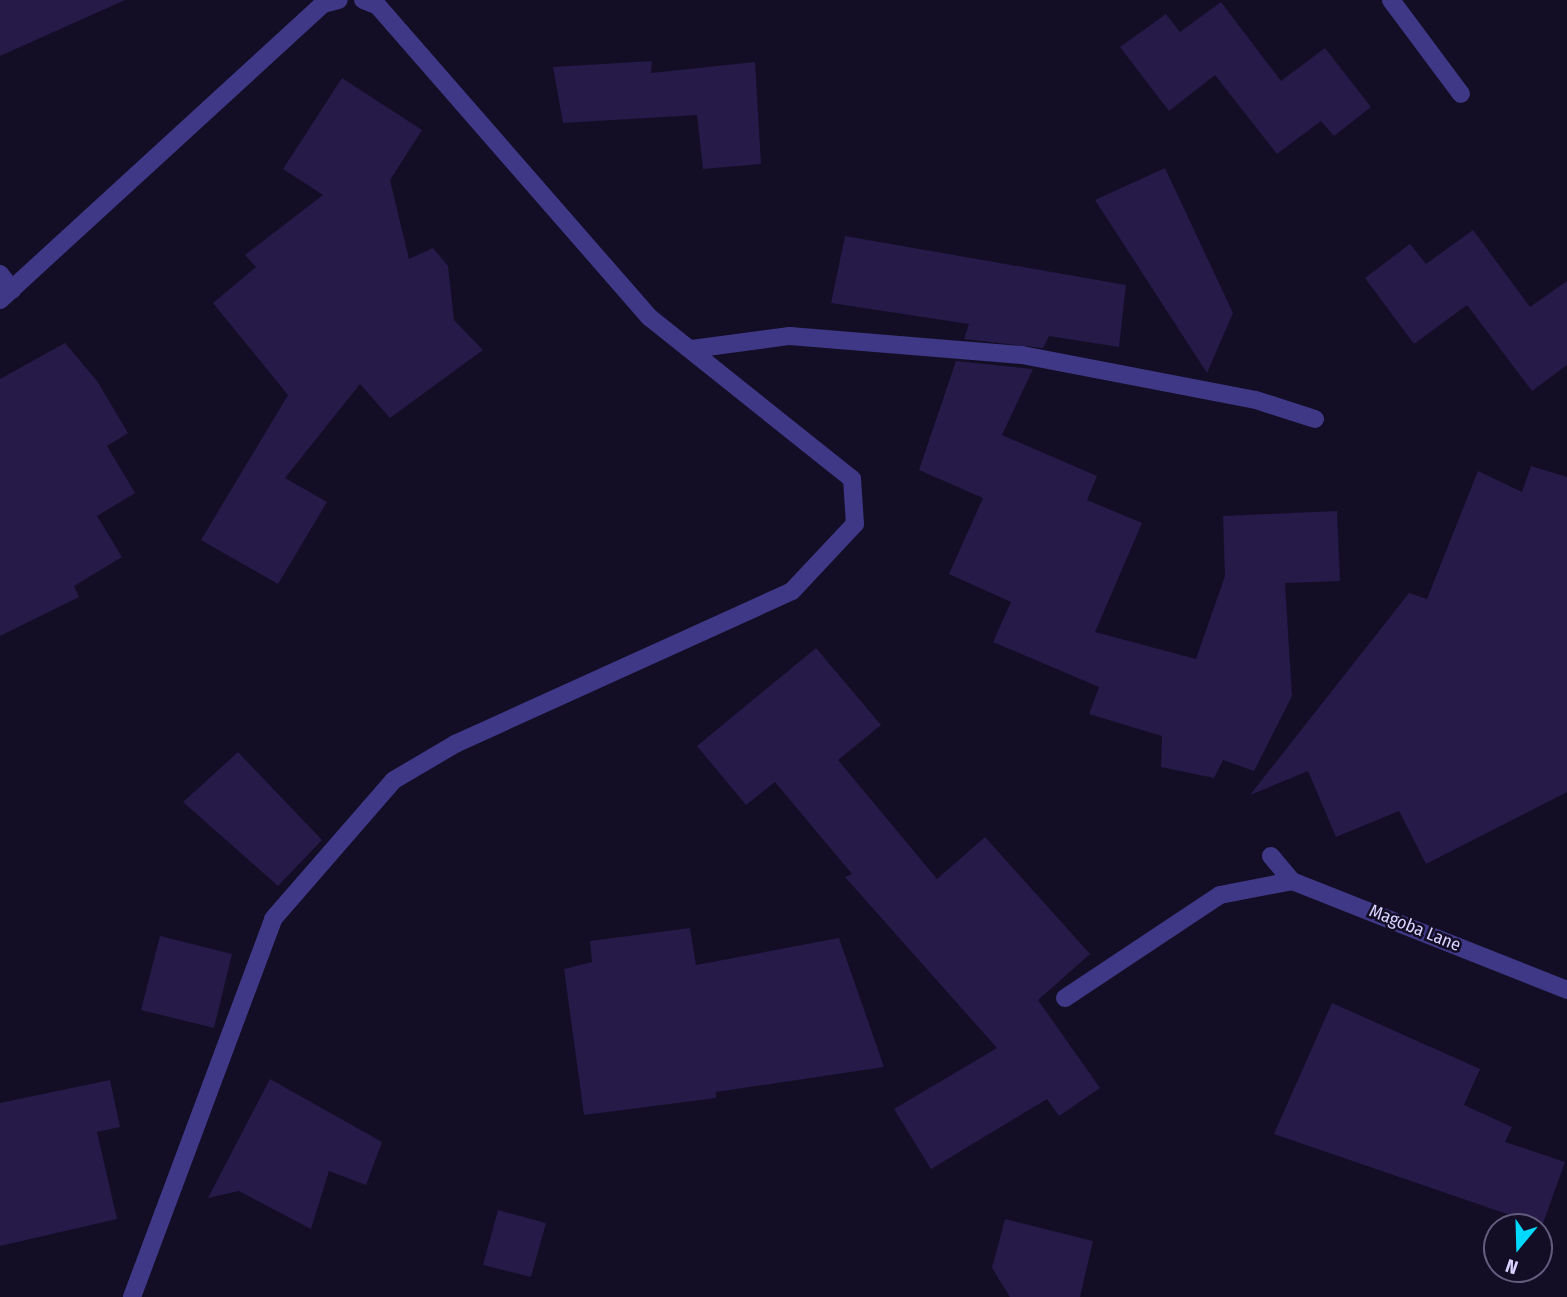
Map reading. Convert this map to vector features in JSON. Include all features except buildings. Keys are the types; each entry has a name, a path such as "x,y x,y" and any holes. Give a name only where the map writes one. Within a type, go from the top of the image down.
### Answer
{"street":[{"path":"0,274 6,295 323,4 339,0"},
{"path":"132,1297 273,919 394,780 455,744 792,591 855,524 852,479 650,318 378,6 363,0"},
{"path":"1391,0 1461,94"},
{"path":"692,349 790,336 1022,355 1256,400 1315,419"},
{"name":"Magoba Lane","path":"1270,856 1292,881 1567,990"},
{"path":"1065,998 1220,895 1292,881"}]}
